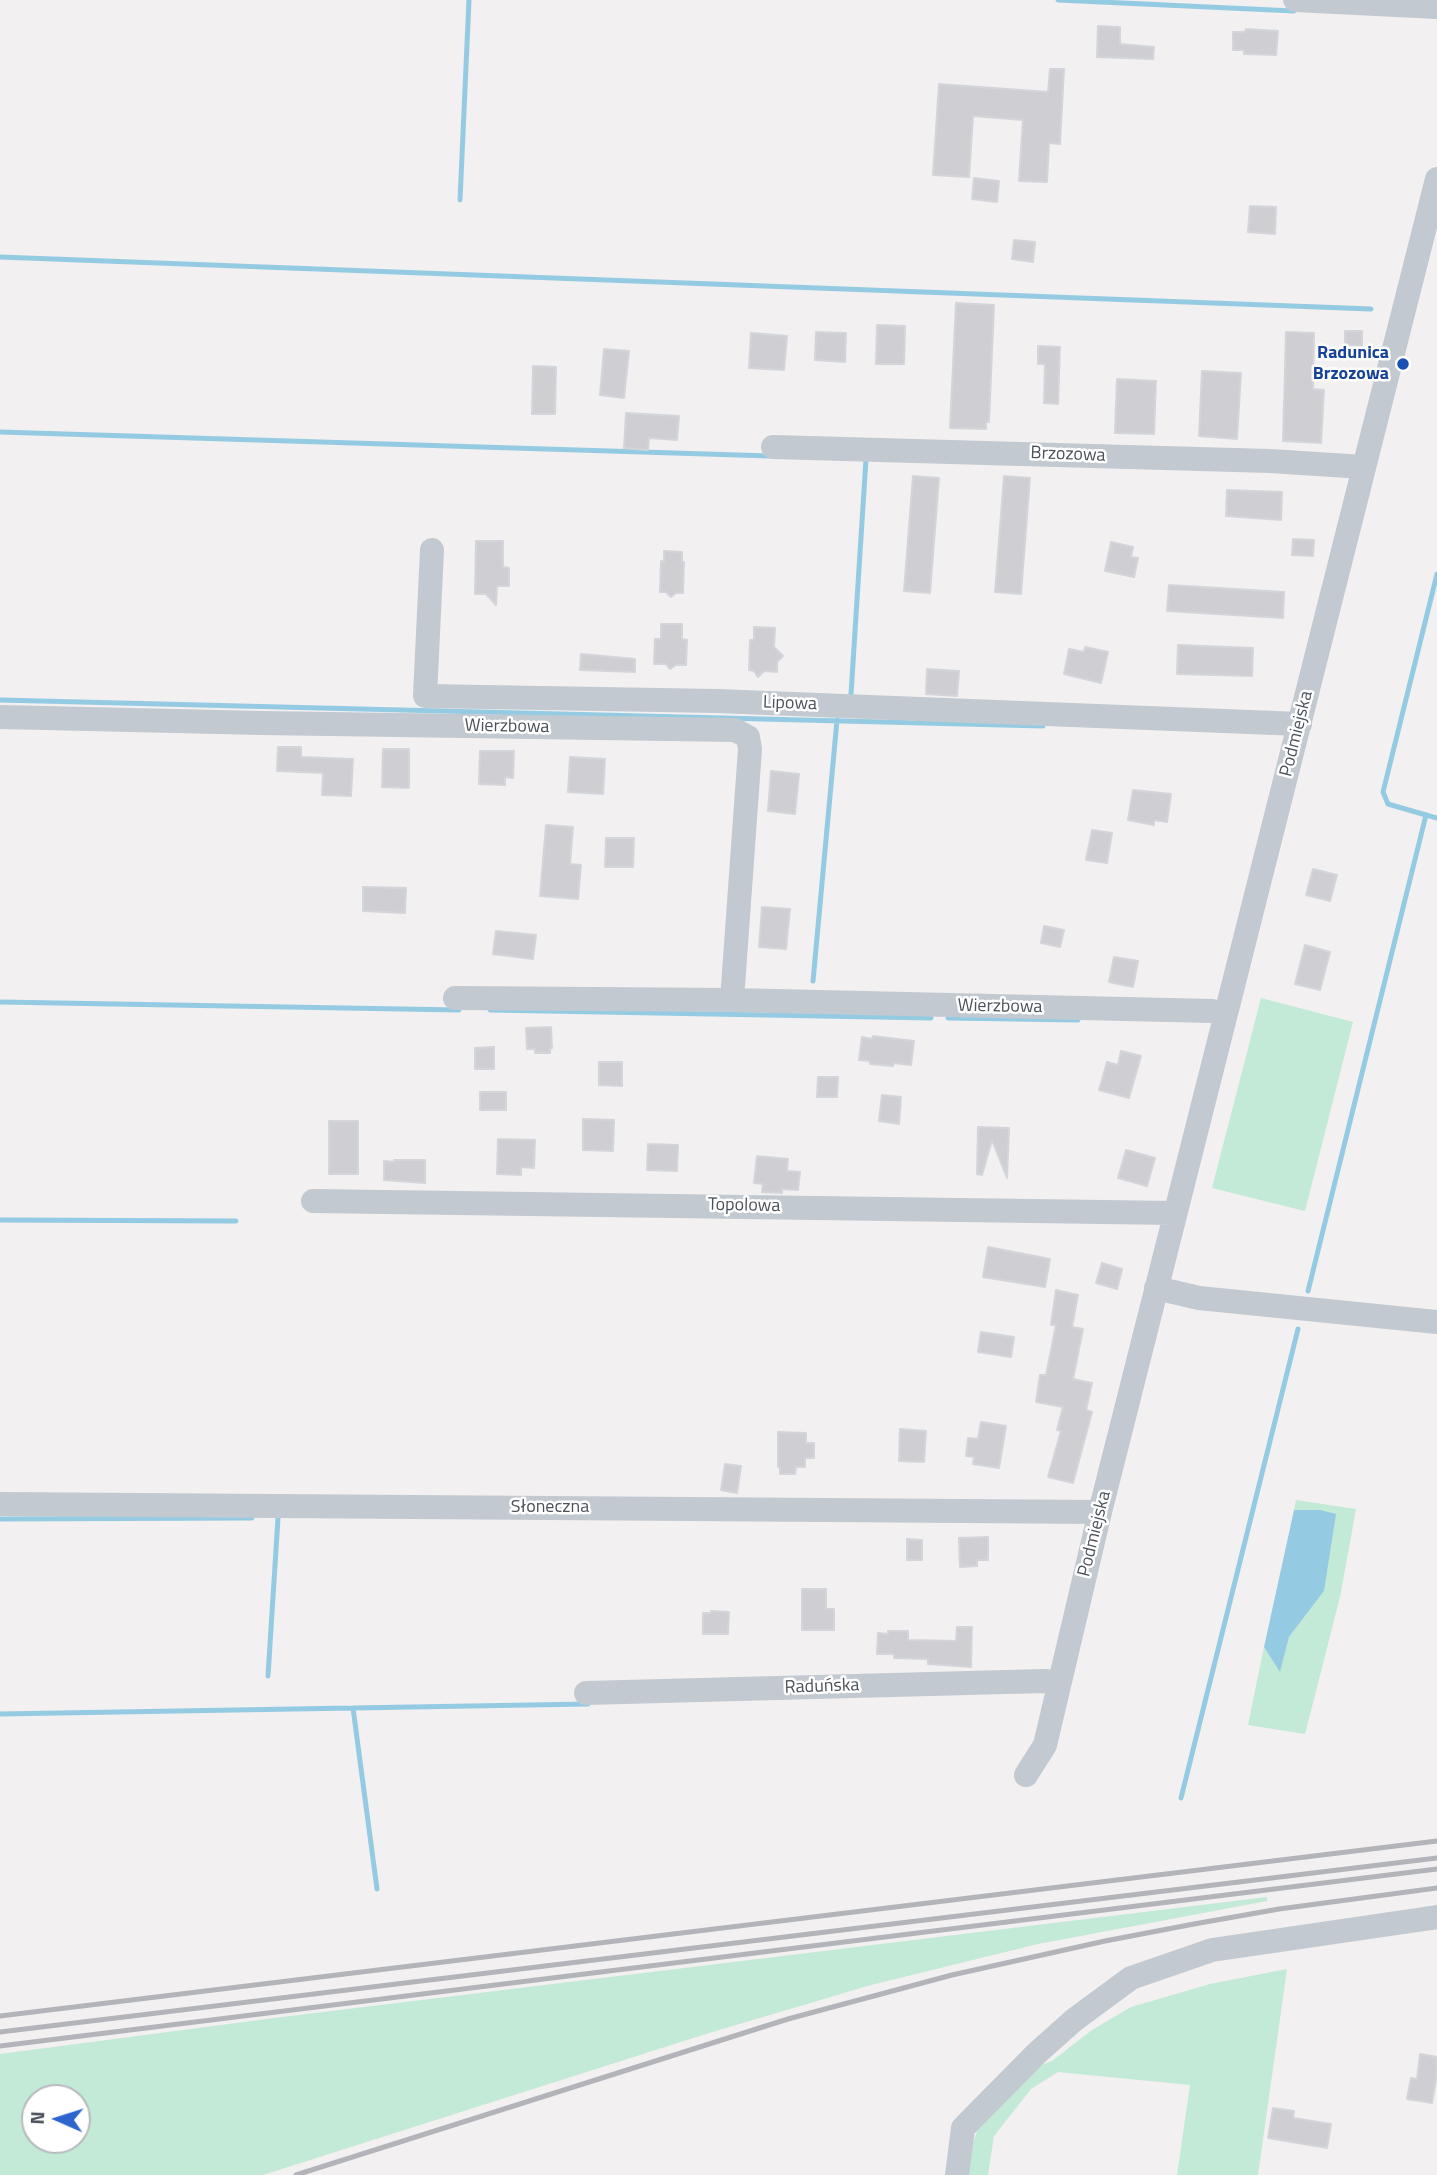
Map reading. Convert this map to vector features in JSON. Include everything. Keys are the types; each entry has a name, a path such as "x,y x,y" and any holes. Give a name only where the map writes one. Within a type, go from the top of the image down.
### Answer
{"street":[{"path":"1295,0 1437,7"},
{"name":"Podmiejska","path":"1026,1775 1045,1745 1100,1512 1437,179"},
{"name":"Brzozowa","path":"772,447 1256,460 1364,467"},
{"name":"Lipowa","path":"432,550 425,696 717,701 1300,724"},
{"name":"Wierzbowa","path":"0,717 735,730 748,737 750,749 732,1000"},
{"name":"Wierzbowa","path":"455,998 732,1000 1212,1011 1225,1015"},
{"name":"Topolowa","path":"313,1201 1175,1213"},
{"path":"1156,1289 1199,1298 1437,1322"},
{"name":"Słoneczna","path":"0,1504 1100,1512"},
{"name":"Raduńska","path":"586,1693 1045,1681 1059,1683"},
{"path":"957,2175 963,2128 1037,2053 1074,2020 1131,1978 1212,1950 1437,1917"}],"green space":[{"path":"1261,998 1353,1022 1305,1211 1212,1188"},
{"path":"1296,1500 1356,1509 1340,1597 1305,1734 1248,1725 1264,1647 1280,1671 1289,1637 1324,1591 1320,1510 1294,1510"},
{"path":"1267,1897 1267,1901 1038,1944 871,1985 709,2033 263,2175 0,2175 0,2054"},
{"path":"1287,1969 1258,2175 1177,2175 1190,2085 1058,2072 1031,2089 994,2136 988,2175 966,2175 969,2153 981,2121 1038,2066 1052,2061 1092,2030 1131,2007 1210,1984"}],"water":[{"path":"1294,1510 1320,1510 1336,1514 1324,1591 1289,1637 1280,1672 1264,1647"}],"building":[{"path":"1098,26 1120,27 1120,44 1154,47 1153,59 1097,57"},
{"path":"1246,29 1278,31 1276,55 1244,54 1244,50 1233,50 1233,32 1245,32"},
{"path":"1050,69 1064,69 1060,144 1049,143 1047,182 1019,181 1023,120 973,116 969,177 933,175 939,84 1048,92"},
{"path":"974,178 999,181 997,202 972,199"},
{"path":"1250,206 1276,207 1275,234 1248,232"},
{"path":"1014,240 1035,242 1033,262 1012,259"},
{"path":"956,303 994,305 989,422 986,422 986,429 950,428"},
{"path":"877,325 905,326 904,364 876,364"},
{"path":"1345,331 1362,331 1362,346 1345,345"},
{"path":"816,332 846,333 845,362 815,360"},
{"path":"1286,332 1314,333 1313,389 1324,390 1321,443 1283,441"},
{"path":"751,333 787,336 784,370 749,368"},
{"path":"1038,346 1060,347 1058,404 1044,403 1045,364 1038,364"},
{"path":"604,349 629,351 624,398 600,395"},
{"path":"533,366 556,367 555,414 532,414"},
{"path":"1202,371 1241,373 1237,439 1199,436"},
{"path":"1117,379 1156,381 1154,434 1115,433"},
{"path":"626,413 679,416 677,440 649,438 648,450 624,448"},
{"path":"913,476 939,478 930,593 904,591"},
{"path":"1004,476 1030,478 1021,594 995,592"},
{"path":"1227,490 1282,492 1281,520 1226,516"},
{"path":"1293,539 1314,540 1313,556 1292,555"},
{"path":"476,541 503,541 503,567 509,568 509,586 497,586 496,605 486,594 475,594"},
{"path":"1111,542 1133,547 1131,557 1138,558 1134,577 1105,571"},
{"path":"664,551 682,552 684,562 683,593 676,593 671,597 666,592 660,592"},
{"path":"1169,585 1284,592 1283,618 1167,611"},
{"path":"661,624 682,624 682,639 687,640 686,665 676,665 670,669 666,664 654,664 655,639 661,639"},
{"path":"754,627 775,628 774,647 783,656 777,662 777,672 764,671 758,677 754,671 749,670 750,640 754,640"},
{"path":"1178,645 1253,648 1252,676 1177,674"},
{"path":"1085,647 1108,652 1101,683 1064,674 1069,649 1084,652"},
{"path":"581,654 635,659 635,672 580,670"},
{"path":"927,669 959,671 957,696 926,694"},
{"path":"278,747 301,747 301,757 353,759 351,796 322,795 323,773 277,771"},
{"path":"383,749 409,749 409,788 382,787"},
{"path":"480,751 514,751 513,778 505,777 505,785 479,784"},
{"path":"570,757 605,759 603,794 568,792"},
{"path":"771,771 799,774 795,814 768,811"},
{"path":"1133,790 1171,794 1167,822 1154,820 1154,825 1128,820"},
{"path":"546,825 573,827 570,864 581,865 578,899 540,896"},
{"path":"1092,830 1112,833 1107,863 1086,860"},
{"path":"606,838 634,838 633,867 605,867"},
{"path":"1313,869 1337,875 1330,901 1306,895"},
{"path":"363,887 406,888 405,913 363,911"},
{"path":"762,907 790,909 786,949 759,947"},
{"path":"1044,926 1064,930 1060,947 1041,943"},
{"path":"496,931 536,935 533,959 493,954"},
{"path":"1305,945 1330,952 1320,990 1295,984"},
{"path":"1114,957 1138,961 1133,987 1109,982"},
{"path":"551,1027 550,1053 535,1053 535,1049 527,1049 526,1028"},
{"path":"873,1036 914,1041 911,1065 870,1064 870,1061 859,1060 862,1037 872,1039"},
{"path":"494,1047 494,1069 475,1069 475,1048"},
{"path":"1121,1051 1141,1056 1129,1098 1099,1090 1107,1062 1118,1065"},
{"path":"599,1062 622,1062 622,1086 599,1085"},
{"path":"818,1077 838,1077 837,1097 817,1097"},
{"path":"480,1092 506,1092 506,1110 480,1110"},
{"path":"882,1095 901,1097 899,1124 879,1121"},
{"path":"583,1119 614,1120 613,1151 583,1150"},
{"path":"329,1121 358,1121 358,1174 329,1174"},
{"path":"978,1127 1009,1128 1007,1178 992,1140 982,1175 977,1174"},
{"path":"498,1139 535,1140 534,1168 521,1167 521,1175 497,1174"},
{"path":"648,1144 678,1145 677,1171 647,1170"},
{"path":"1126,1150 1155,1158 1147,1186 1118,1178"},
{"path":"757,1156 788,1159 787,1171 800,1172 798,1190 782,1189 782,1193 762,1192 763,1184 754,1183"},
{"path":"425,1160 425,1183 384,1180 384,1161"},
{"path":"988,1247 1050,1259 1045,1287 983,1277"},
{"path":"1102,1263 1122,1269 1117,1289 1096,1283"},
{"path":"1056,1290 1078,1295 1072,1327 1083,1329 1073,1379 1092,1383 1086,1410 1092,1412 1073,1483 1048,1477 1061,1431 1057,1430 1063,1407 1036,1402 1040,1375 1046,1375 1056,1325 1051,1325"},
{"path":"981,1332 1014,1337 1011,1357 978,1352"},
{"path":"981,1422 1006,1426 999,1468 973,1464 974,1457 966,1456 968,1438 978,1439"},
{"path":"900,1429 926,1431 924,1462 899,1461"},
{"path":"778,1432 806,1433 806,1443 814,1443 814,1458 805,1458 805,1467 796,1467 795,1474 780,1474"},
{"path":"725,1464 741,1466 737,1493 721,1490"},
{"path":"988,1537 988,1560 977,1560 977,1566 960,1567 959,1538"},
{"path":"907,1539 922,1540 922,1560 907,1560"},
{"path":"802,1589 826,1589 826,1609 834,1609 834,1630 802,1630"},
{"path":"729,1612 728,1634 703,1634 703,1613"},
{"path":"957,1627 972,1627 971,1667 928,1664 928,1659 894,1658 894,1654 877,1654 878,1633 908,1631 908,1640 956,1641"},
{"path":"1420,2054 1437,2057 1432,2103 1407,2099 1411,2078 1417,2079"},
{"path":"1273,2108 1294,2111 1293,2118 1331,2124 1327,2148 1268,2138"}],"waterway":[{"path":"460,200 469,0"},
{"path":"1058,0 1294,11"},
{"path":"0,257 1371,309"},
{"path":"0,432 770,456"},
{"path":"851,694 866,459"},
{"path":"1308,1291 1426,815 1388,804 1383,792 1437,574"},
{"path":"0,700 1043,726"},
{"path":"813,981 837,720"},
{"path":"1426,815 1437,818"},
{"path":"0,1002 459,1010"},
{"path":"490,1010 931,1018"},
{"path":"948,1018 1078,1020"},
{"path":"0,1220 236,1221"},
{"path":"1181,1798 1298,1329"},
{"path":"0,1519 252,1518"},
{"path":"268,1676 278,1518"},
{"path":"0,1714 588,1704"},
{"path":"353,1708 377,1889"}],"railway":[{"path":"0,2016 1437,1841"},
{"path":"0,2032 1437,1858"},
{"path":"0,2046 1437,1869"},
{"path":"296,2175 788,2019 952,1975 1194,1924 1279,1909 1437,1888"}],"place":[{"name":"Radunica Brzozowa","path":"1403,364"}]}
